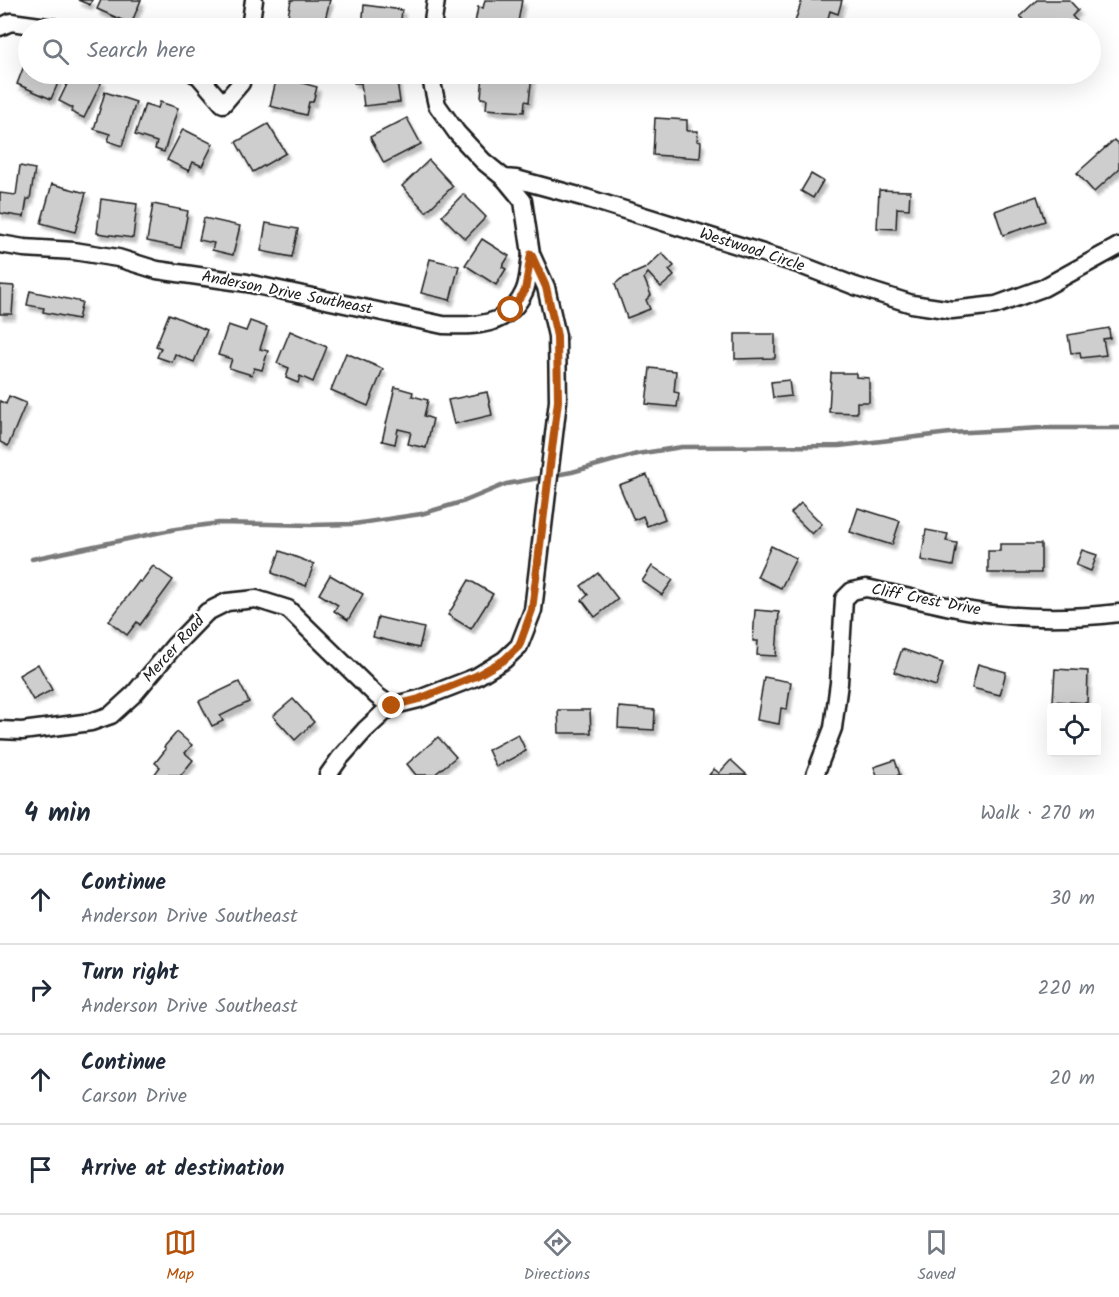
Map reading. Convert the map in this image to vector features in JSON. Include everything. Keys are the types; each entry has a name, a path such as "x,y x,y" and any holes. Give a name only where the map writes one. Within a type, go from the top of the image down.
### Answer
{"street":[{"path":"251,18 254,0"},
{"path":"433,18 436,0"},
{"path":"0,27 11,22 18,23"},
{"path":"206,84 223,104 240,84"},
{"name":"Westwood Circle","path":"432,84 437,105 457,133 483,161 504,178 516,179 586,198 798,264 912,304 952,310 996,305 1043,288 1119,246"},
{"name":"Anderson Drive Southeast","path":"392,706 419,699 476,676 504,660 519,646 532,610 558,401 557,336 546,287 531,254 523,201 504,178"},
{"name":"Anderson Drive Southeast","path":"0,244 107,256 157,270 247,283 443,325 472,326 494,321 511,310 525,291 531,254"},
{"name":"Cliff Crest Drive","path":"815,775 833,728 839,683 844,599 852,591 866,588 968,610 1027,616 1090,616 1119,613"},
{"name":"Mercer Road","path":"0,730 22,731 91,722 111,715 134,694 175,645 207,612 227,602 256,599 288,609 377,696 392,706"},
{"path":"328,775 359,737 392,706"}],"building":[{"path":"78,0 92,0 90,5"},
{"path":"101,0 141,0 134,18 117,18 97,9"},
{"path":"291,0 330,0 326,18 288,16"},
{"path":"485,0 522,0 519,18 476,18 478,7 483,8"},
{"path":"802,0 842,0 838,14 830,11 828,18 796,18"},
{"path":"1037,0 1069,0 1078,10 1072,16 1074,18 1022,18 1020,16"},
{"path":"364,5 402,10 401,18 363,18"},
{"path":"18,81 18,84 58,84 51,99 17,84"},
{"path":"67,84 101,84 84,118 71,112 73,108 59,101"},
{"path":"275,84 306,84 317,87 313,102 309,102 306,115 270,106"},
{"path":"361,84 397,84 400,102 364,106"},
{"path":"482,84 531,84 529,102 525,101 524,112 486,109 487,99 481,98"},
{"path":"105,92 136,102 122,146 108,141 110,134 94,129"},
{"path":"160,102 178,108 164,152 155,149 157,142 135,135 145,104 158,108"},
{"path":"407,118 421,144 384,163 370,137"},
{"path":"655,118 687,120 687,131 698,131 697,141 701,142 700,158 653,155"},
{"path":"268,124 286,153 253,172 236,142"},
{"path":"183,129 213,144 202,166 193,162 189,171 167,160"},
{"path":"1114,140 1119,145 1119,169 1094,192 1077,173"},
{"path":"429,160 453,186 426,212 402,186"},
{"path":"20,166 35,169 30,199 27,199 24,217 0,213 0,193 16,195"},
{"path":"811,174 823,181 813,198 801,191"},
{"path":"52,184 86,193 75,232 41,223"},
{"path":"879,190 910,191 909,209 897,208 896,229 877,228"},
{"path":"463,194 486,217 465,239 442,216"},
{"path":"1037,196 1045,221 1003,235 995,211"},
{"path":"101,199 137,204 133,238 97,233"},
{"path":"153,204 188,211 181,248 147,241"},
{"path":"204,218 240,226 233,255 212,250 214,243 199,240"},
{"path":"266,223 298,229 292,257 261,251"},
{"path":"482,239 509,256 502,267 506,269 496,285 465,265"},
{"path":"662,253 674,266 669,270 674,276 661,287 648,273 644,278 651,295 646,300 650,309 627,318 615,284 646,268"},
{"path":"430,259 459,266 450,300 421,293"},
{"path":"0,285 14,286 12,314 0,314"},
{"path":"30,291 82,302 78,319 43,312 44,308 27,305"},
{"path":"169,314 207,330 194,362 175,354 172,362 157,357 161,348 156,346"},
{"path":"250,321 267,327 260,349 268,351 262,370 254,368 252,375 229,368 232,359 218,355 228,325 246,331"},
{"path":"1109,328 1110,338 1103,339 1106,355 1081,358 1080,352 1071,353 1068,335"},
{"path":"290,331 327,347 313,382 300,376 298,383 286,378 289,368 277,363"},
{"path":"735,334 775,334 775,358 735,359"},
{"path":"346,353 383,369 368,406 331,390"},
{"path":"650,368 676,371 674,392 679,393 677,407 646,404"},
{"path":"831,373 856,373 856,377 869,378 869,402 857,402 857,413 829,412"},
{"path":"789,380 791,396 773,398 771,382"},
{"path":"395,387 413,392 412,396 428,400 424,416 433,419 426,448 408,444 411,432 398,429 395,444 382,441"},
{"path":"487,392 492,415 454,424 448,400"},
{"path":"9,396 26,403 8,446 0,442 0,401 6,404"},
{"path":"647,475 665,519 647,526 643,516 634,520 619,485"},
{"path":"801,503 822,524 812,534 791,513"},
{"path":"858,508 900,521 892,545 850,532"},
{"path":"926,530 948,534 946,541 957,543 953,566 921,560"},
{"path":"1000,544 1041,544 1041,573 988,573 988,551 1000,551"},
{"path":"771,546 796,558 781,588 757,577"},
{"path":"1082,550 1097,555 1091,571 1076,565"},
{"path":"280,551 314,564 306,586 272,573"},
{"path":"153,566 173,580 140,625 137,622 127,635 109,621"},
{"path":"652,566 673,580 662,595 642,581"},
{"path":"598,573 618,599 595,617 582,600 588,595 581,586"},
{"path":"330,575 363,594 348,620 334,611 338,605 319,594"},
{"path":"469,580 493,594 471,629 448,615"},
{"path":"755,610 779,612 776,656 757,655 758,641 753,641"},
{"path":"378,617 424,628 419,648 373,637"},
{"path":"902,649 943,663 936,686 894,672"},
{"path":"38,664 52,690 33,700 19,675"},
{"path":"978,664 1006,672 1000,695 972,688"},
{"path":"1055,669 1088,671 1087,703 1053,701"},
{"path":"764,677 791,682 787,709 781,708 779,724 757,720"},
{"path":"239,682 249,702 220,716 223,721 212,726 199,701"},
{"path":"293,699 314,722 295,740 273,716"},
{"path":"619,707 655,710 654,730 618,728"},
{"path":"558,710 590,710 591,733 559,733"},
{"path":"177,732 192,745 185,753 193,760 181,775 154,775 160,767 155,763 166,749 164,747"},
{"path":"518,734 526,751 496,767 488,750"},
{"path":"438,737 456,757 434,775 416,775 407,764"},
{"path":"731,760 747,775 709,775 714,769 719,773"},
{"path":"895,760 900,775 877,775 874,767"}],"waterway":[{"path":"32,559 176,529 219,523 354,524 421,514 465,501 506,484 572,472 637,454 682,447 839,446 950,433 1041,428 1119,428"}],"route":[{"path":"392,706 419,699 476,676 504,660 519,646 532,610 558,401 557,336 546,287 531,254 525,291 511,310"}]}
